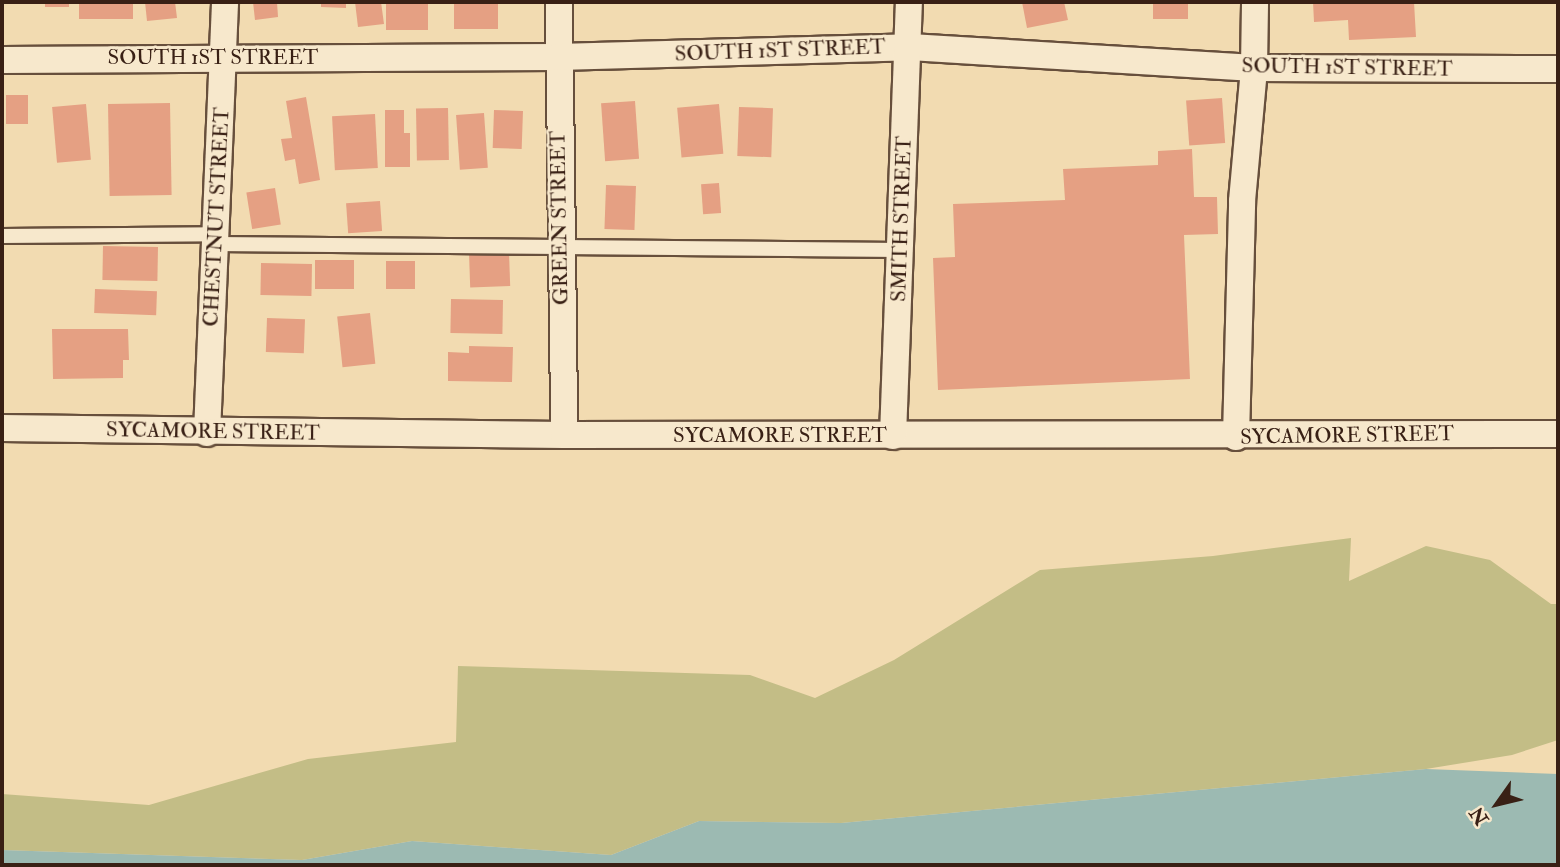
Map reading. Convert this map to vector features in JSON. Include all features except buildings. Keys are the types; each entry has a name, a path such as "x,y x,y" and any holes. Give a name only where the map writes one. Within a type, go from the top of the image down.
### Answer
{"street":[{"name":"CHESTNUT STREET","path":"207,433 225,2"},
{"name":"GREEN STREET","path":"559,2 559,247 564,435"},
{"name":"SMITH STREET","path":"893,436 910,47 909,2"},
{"path":"1236,437 1241,201 1254,68 1255,2"},
{"name":"SOUTH 1ST STREET","path":"2,60 558,57 910,47 1254,68 1558,69"},
{"name":"SYCAMORE STREET","path":"2,428 207,433 564,435 1236,437 1558,434"}],"lane":[{"path":"2,236 559,247 901,250"}],"shaded area":[{"path":"1351,538 1349,581 1426,546 1490,560 1551,604 1558,604 1558,740 1512,755 1426,769 841,823 699,821 611,855 412,841 302,860 2,850 2,794 149,805 308,759 456,742 458,666 750,675 815,698 894,660 1040,570 1213,556"}],"water":[{"path":"1426,769 1558,774 1558,865 2,865 2,850 302,860 412,841 611,855 699,821 841,823"}]}
